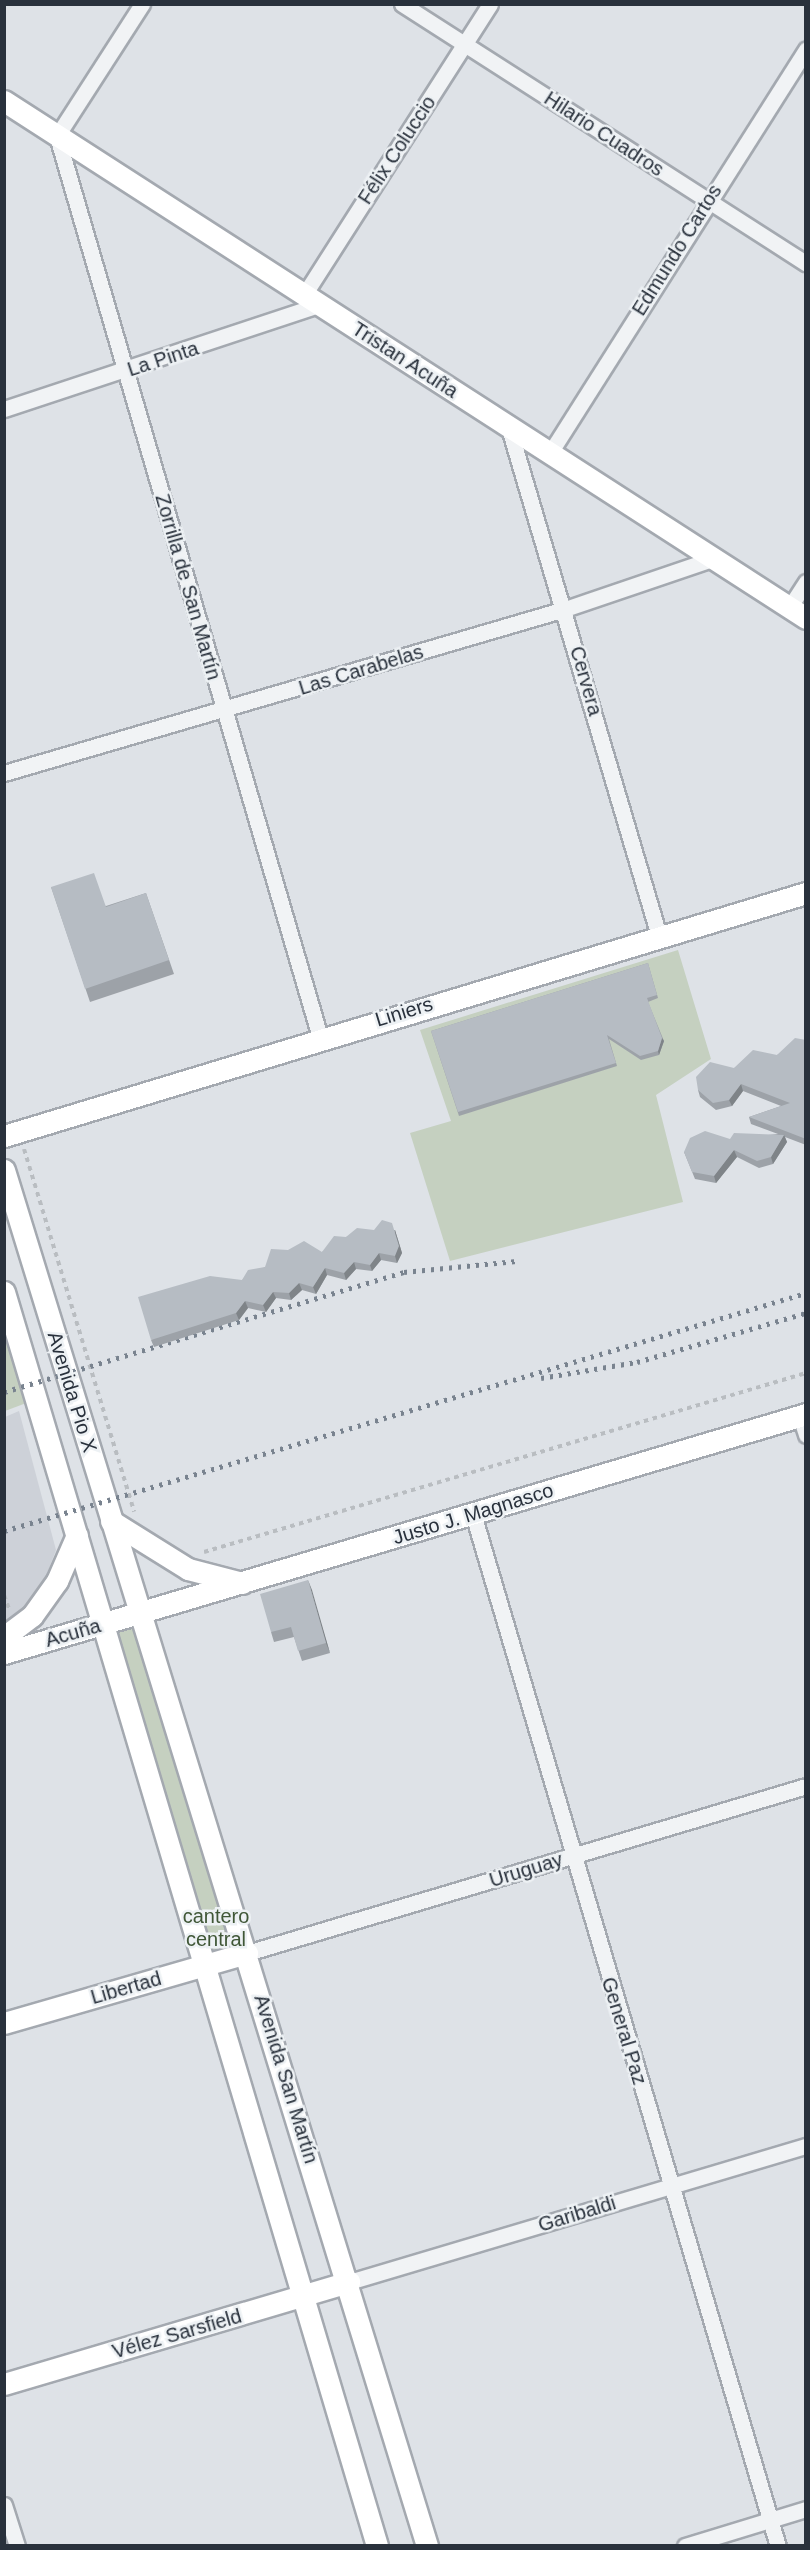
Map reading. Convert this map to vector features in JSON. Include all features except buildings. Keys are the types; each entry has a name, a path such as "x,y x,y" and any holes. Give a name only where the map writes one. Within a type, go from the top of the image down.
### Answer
{"main road":[{"name":"Tristan Acuña","path":"4,101 797,613"},
{"name":"Liniers","path":"11,1134 320,1037 806,893"},
{"name":"Avenida Pio X","path":"4,1170 141,1614"},
{"name":"Avenida Pio X","path":"4,1292 106,1624"},
{"name":"Justo J. Magnasco","path":"141,1614 473,1514 804,1422"},
{"path":"111,1521 176,1561 243,1583"},
{"path":"4,1637 32,1616 57,1581 77,1535"},
{"name":"Acuña","path":"4,1653 141,1614"},
{"name":"Avenida San Martín","path":"141,1614 348,2282 427,2546"},
{"path":"106,1624 300,2297 377,2546"},
{"name":"Libertad","path":"4,2023 247,1953"},
{"name":"Vélez Sarsfield","path":"4,2384 348,2282"}],"street":[{"path":"57,136 142,4"},
{"name":"Hilario Cuadros","path":"402,4 806,263"},
{"name":"Félix Coluccio","path":"312,300 490,4"},
{"name":"Edmundo Cartos","path":"550,453 806,49"},
{"name":"Zorrilla de San Martín","path":"57,136 320,1037"},
{"name":"La Pinta","path":"4,410 124,371 312,300"},
{"name":"Cervera","path":"509,428 565,609 659,936"},
{"name":"Las Carabelas","path":"4,773 565,609 715,558"},
{"path":"797,613 806,582"},
{"name":"General Paz","path":"473,1514 571,1856 778,2546"},
{"name":"Uruguay","path":"247,1953 806,1786"},
{"name":"Garibaldi","path":"348,2282 806,2146"},
{"path":"4,2505 17,2546"},
{"path":"685,2546 806,2509"}],"path":[{"path":"11,1134 137,1522"},
{"path":"176,1561 806,1373"}],"shaded area":[{"path":"19,1411 56,1550 45,1579 24,1610 5,1624 5,1417"}],"green space":[{"path":"678,950 711,1059 656,1095 683,1202 450,1261 410,1133 451,1121 420,1030"},
{"path":"4,1292 37,1399 5,1411 4,1411"},
{"name":"cantero central","path":"141,1614 247,1953 204,1966 106,1624"}],"railway":[{"path":"4,1392 404,1272 516,1261"},
{"path":"4,1531 806,1293"},
{"path":"541,1378 637,1362 806,1313"}]}
